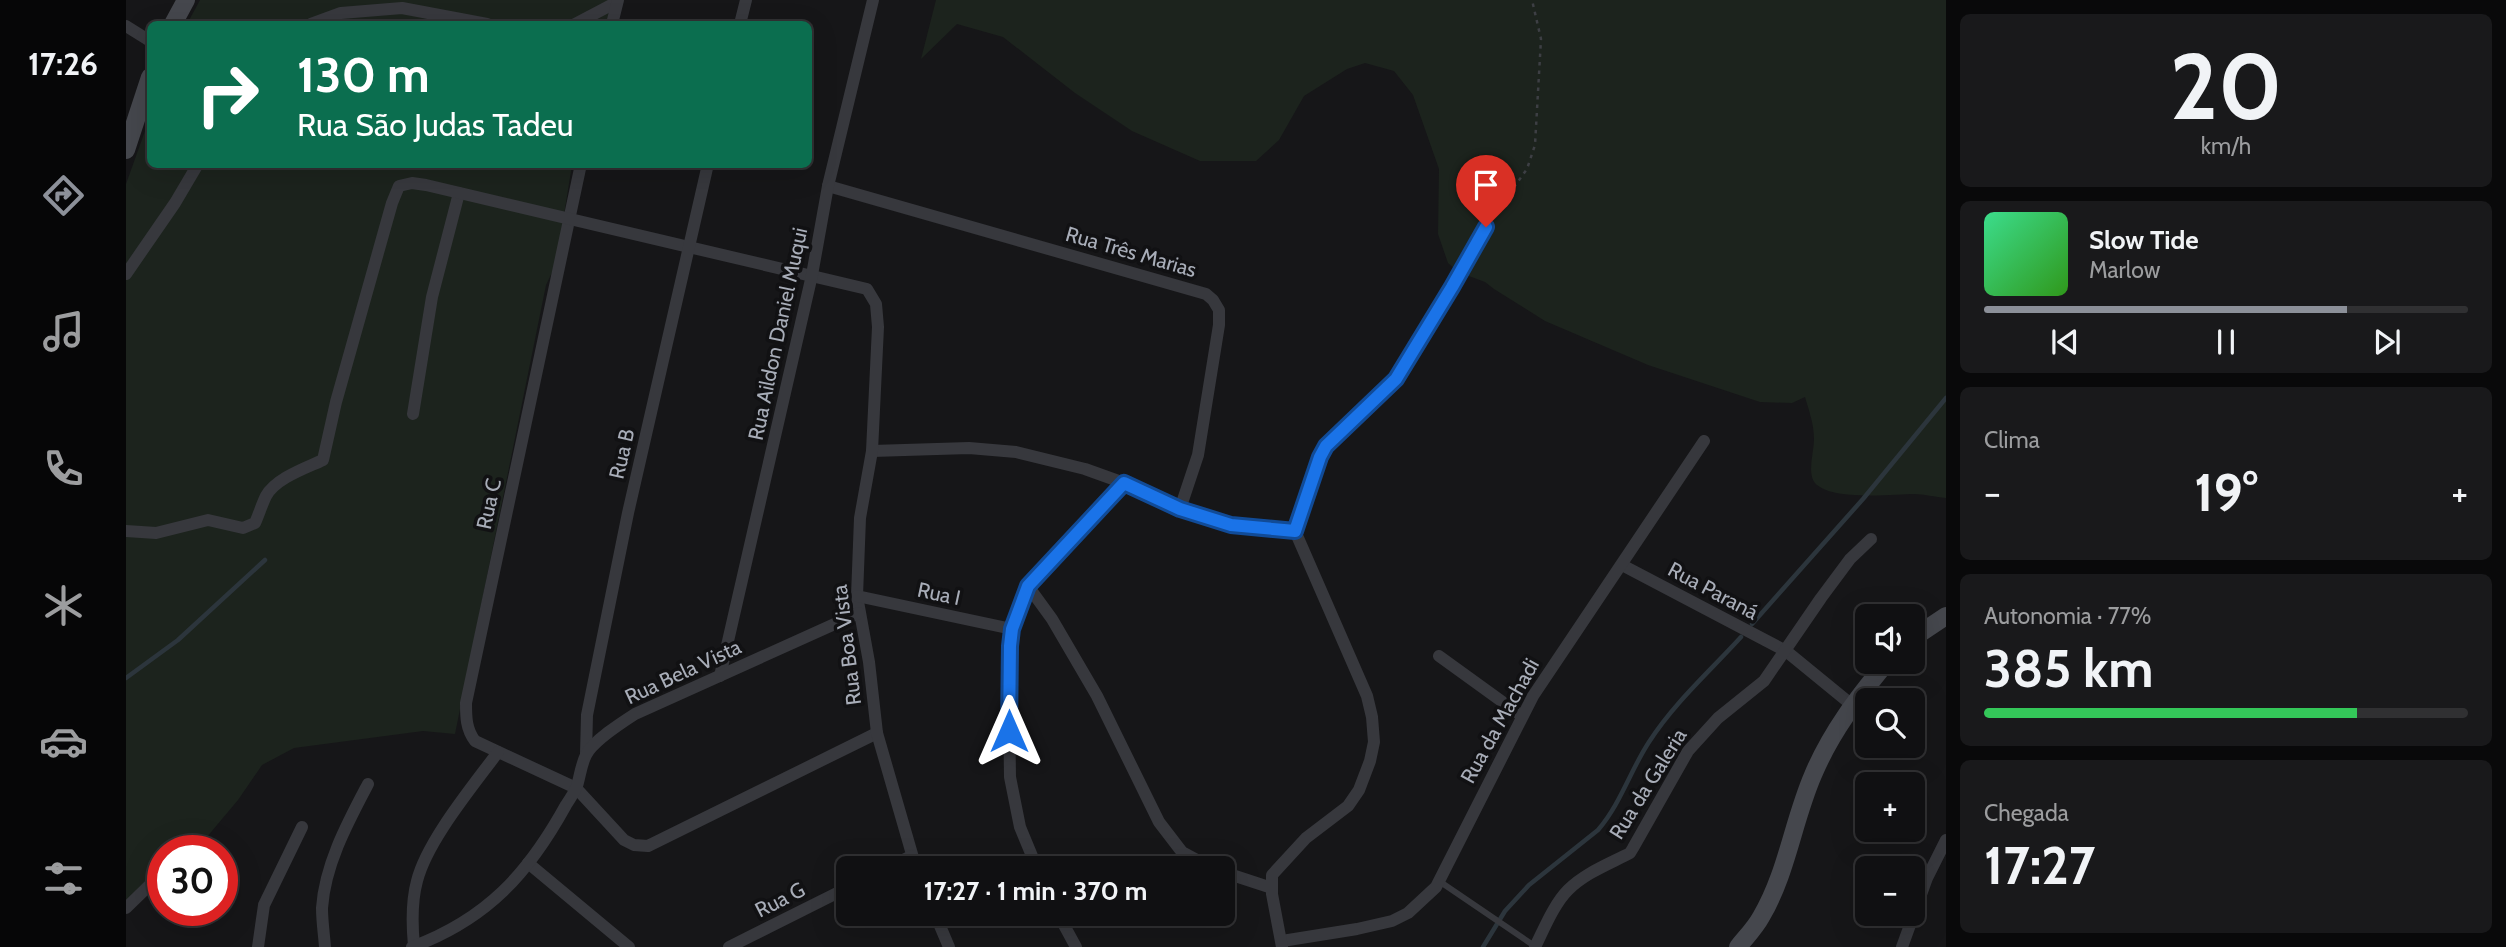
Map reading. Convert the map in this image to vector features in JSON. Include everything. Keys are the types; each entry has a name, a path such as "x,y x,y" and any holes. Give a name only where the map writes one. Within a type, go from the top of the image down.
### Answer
{"street":[{"path":"175,21 186,0"},
{"path":"741,21 746,0"},
{"name":"Rua Aildon Daniel Muqui","path":"720,676 812,275 828,186 873,0"},
{"path":"581,21 618,1"},
{"path":"613,21 618,1"},
{"path":"319,21 341,13 402,8 471,21"},
{"path":"126,26 147,39"},
{"path":"126,150 147,86"},
{"path":"126,274 196,168"},
{"name":"Rua C","path":"576,788 475,741 466,722 466,703 580,168"},
{"name":"Rua B","path":"586,754 586,725 591,693 628,513 707,168"},
{"path":"126,531 156,533 213,520 245,528 255,523 266,496 272,489 301,469 323,460 336,402 395,193 399,186 405,183 426,185 812,275"},
{"name":"Rua Três Marias","path":"828,186 1206,294 1213,300 1219,310 1219,326 1208,401 1198,455 1180,509"},
{"path":"413,414 432,297 459,193"},
{"path":"1282,944 1272,875 1306,838 1354,799 1370,761 1374,742 1367,696 1295,531 1326,446 1396,379 1486,227"},
{"name":"Rua Boa Vista","path":"812,275 867,289 876,304 878,327 872,452 860,518 857,596 869,662 877,733 912,856"},
{"name":"Rua da Machadi","path":"1282,944 1392,921 1408,913 1430,894 1540,685 1704,441"},
{"path":"872,452 970,448 1016,452 1085,469 1124,483 1180,509 1231,525 1295,531"},
{"path":"1032,856 1020,827 1010,777 1009,695 1012,629 1028,586 1124,483"},
{"name":"Rua da Galeria","path":"1535,947 1566,891 1597,869 1630,853 1688,751 1718,718 1756,689 1786,651 1821,597 1850,559 1871,538"},
{"name":"Rua Paraná","path":"1622,565 1786,651 1852,705"},
{"path":"1028,586 1052,619 1097,696 1159,822 1182,852 1190,856"},
{"name":"Rua I","path":"857,596 1012,629"},
{"name":"Rua Bela Vista","path":"586,754 614,728 635,714 859,613"},
{"path":"1925,630 1946,615"},
{"path":"1439,656 1522,716"},
{"path":"1738,947 1755,926 1768,903 1782,871 1812,776 1829,742 1852,705 1877,674"},
{"path":"576,788 624,840 634,845 648,846 877,733"},
{"path":"498,752 425,858 417,881 412,911 413,947 447,941 493,902 528,863 553,829 576,788 586,754"},
{"path":"325,947 322,917 324,897 343,832 368,784"},
{"path":"258,947 264,905 302,827"},
{"path":"1902,947 1927,878 1946,840"},
{"path":"528,863 629,947"},
{"path":"1235,876 1272,888"},
{"path":"126,908 147,888"},
{"name":"Rua G","path":"729,947 836,894"},
{"path":"940,926 950,947"},
{"path":"1065,926 1076,947"}],"lane":[{"path":"1439,881 1535,947"}],"path":[{"path":"1486,227 1527,169 1535,145 1541,39 1532,0"}],"shaded area":[{"path":"200,0 612,0 608,21 189,21"},
{"path":"936,0 1946,0 1946,498 1914,494 1858,495 1828,491 1817,485 1812,477 1814,433 1805,397 1792,403 1760,402 1648,365 1545,321 1485,282 1458,272 1448,263 1438,234 1439,169 1413,95 1394,71 1365,63 1347,69 1304,96 1279,140 1256,161 1200,161 1132,131 1075,93 1003,37 957,24 921,59"},
{"path":"147,125 147,168 572,168 556,264 546,285 455,734 423,731 294,748 262,765 238,800 209,835 147,835 147,896 126,912 126,184"}],"waterway":[{"path":"1752,624 1863,499 1946,398"},
{"path":"126,678 178,640 265,560"},
{"path":"1483,947 1505,911 1529,885 1598,830 1659,728 1741,637"}],"route":[{"path":"1009,731 1012,629 1028,586 1044,567 1124,483 1180,509 1231,525 1295,531 1326,446 1396,379 1486,227"}]}
